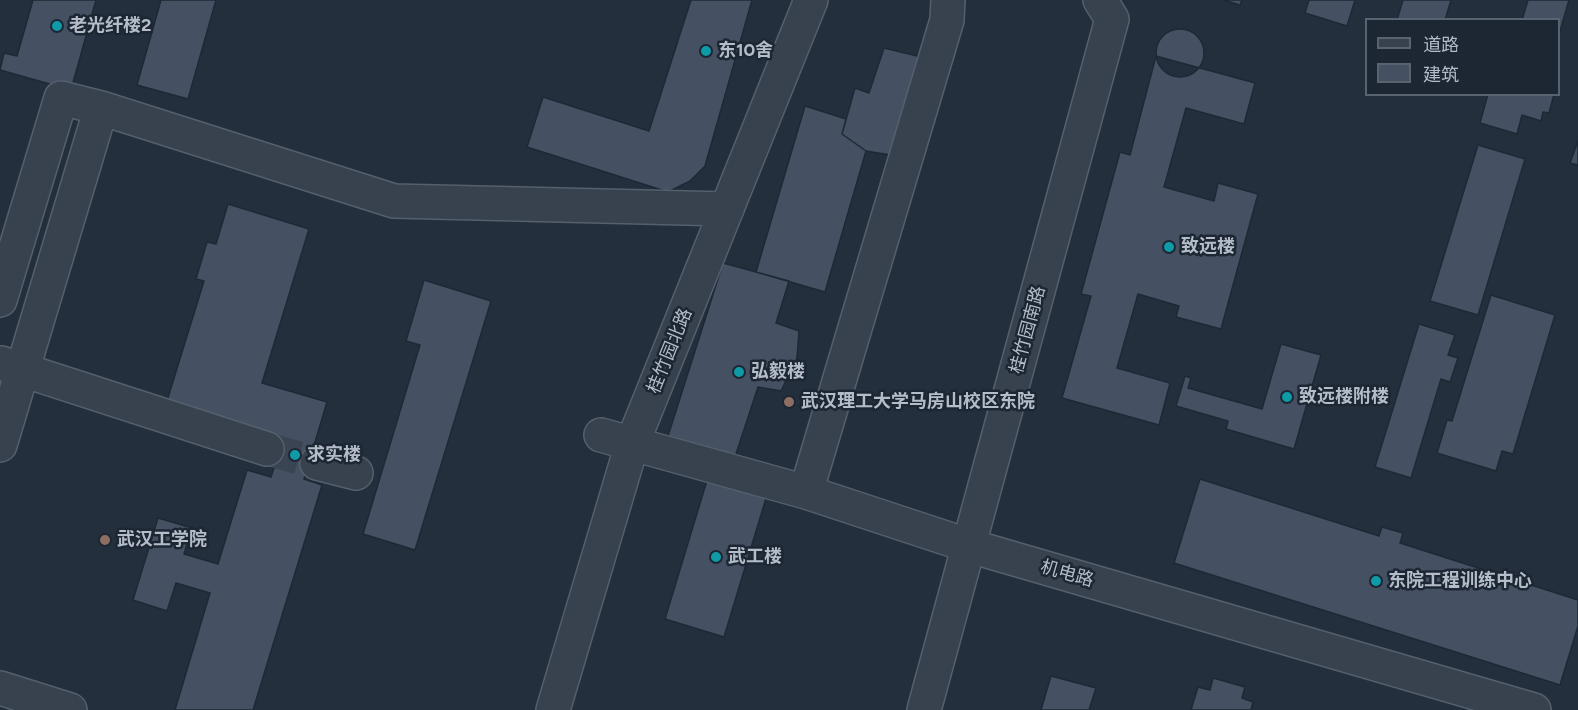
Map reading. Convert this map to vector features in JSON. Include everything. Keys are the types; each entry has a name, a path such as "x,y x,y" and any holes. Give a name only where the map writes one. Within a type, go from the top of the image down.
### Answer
{"street":[{"name":"桂竹园北路","path":"553,710 632,444 811,0"},
{"path":"806,492 948,20 948,0"},
{"name":"桂竹园南路","path":"924,710 970,546 1106,9"},
{"path":"0,300 60,98 101,108 394,201 727,209"},
{"path":"0,445 11,366 101,108"},
{"path":"11,366 267,449"},
{"name":"机电路","path":"601,435 806,492 970,546 1534,710"},
{"path":"317,463 356,473"},
{"path":"0,688 70,710"}],"building":[{"name":"老光纤楼2","path":"33,0 96,0 71,90 0,70 4,53 17,56"},
{"path":"161,0 216,0 188,99 137,85"},
{"name":"东10舍","path":"691,0 752,0 705,166 690,181 668,192 527,147 543,97 649,131"},
{"path":"1223,0 1242,0 1240,5"},
{"path":"1309,0 1355,0 1347,26 1305,13"},
{"path":"1403,0 1451,0 1446,18 1398,18"},
{"path":"1528,0 1569,0 1560,31 1560,18 1523,18"},
{"path":"1175,29 1185,29 1197,36 1204,48 1204,58 1197,70 1185,77 1175,77 1160,66 1156,58 1156,48 1167,33"},
{"path":"884,48 917,56 922,66 891,155 866,151 842,134 855,88 869,93"},
{"name":"致远楼","path":"1156,56 1255,83 1244,124 1186,108 1164,187 1214,201 1218,183 1258,194 1221,329 1176,317 1179,306 1138,294 1117,368 1170,383 1159,425 1062,398 1091,296 1081,294 1120,152 1130,155"},
{"path":"1487,96 1553,96 1549,113 1543,112 1541,121 1522,115 1517,134 1480,123"},
{"path":"805,106 846,119 842,134 866,151 825,292 756,272"},
{"path":"1578,141 1578,165 1570,163"},
{"path":"1478,145 1525,159 1478,315 1430,301"},
{"name":"求实楼","path":"228,204 309,229 262,383 327,402 304,479 322,485 253,710 175,710 210,593 176,583 167,611 133,600 158,518 192,528 184,554 218,564 247,470 271,477 283,439 166,404 204,281 196,279 207,242 216,244"},
{"name":"弘毅楼","path":"723,263 789,281 776,323 799,331 797,358 781,391 758,387 735,457 668,436"},
{"path":"424,280 491,301 415,550 363,534 420,345 406,341"},
{"path":"1491,295 1555,315 1513,454 1502,451 1496,471 1437,453 1447,420 1452,421"},
{"path":"1419,324 1455,335 1448,355 1458,358 1450,382 1441,379 1411,478 1375,467"},
{"name":"致远楼附楼","path":"1281,344 1321,355 1294,449 1226,429 1228,421 1176,406 1185,376 1191,378 1188,388 1262,409"},
{"name":"武工楼","path":"708,477 767,495 724,637 665,619"},
{"name":"东院工程训练中心","path":"1200,479 1379,536 1382,527 1403,533 1400,543 1578,600 1578,626 1560,685 1174,563"},
{"path":"1051,676 1096,688 1089,710 1041,710"},
{"path":"1213,678 1245,687 1242,698 1253,702 1251,710 1191,710 1198,687 1210,690"}],"tunnel":[{"path":"267,449 317,463"}],"place":[{"name":"老光纤楼2","path":"57,26"},
{"name":"东10舍","path":"706,51"},
{"name":"致远楼","path":"1169,247"},
{"name":"弘毅楼","path":"739,372"},
{"name":"致远楼附楼","path":"1287,397"},
{"name":"武汉理工大学马房山校区东院","path":"789,402"},
{"name":"求实楼","path":"295,455"},
{"name":"武汉工学院","path":"105,540"},
{"name":"武工楼","path":"716,557"},
{"name":"东院工程训练中心","path":"1376,581"}]}
